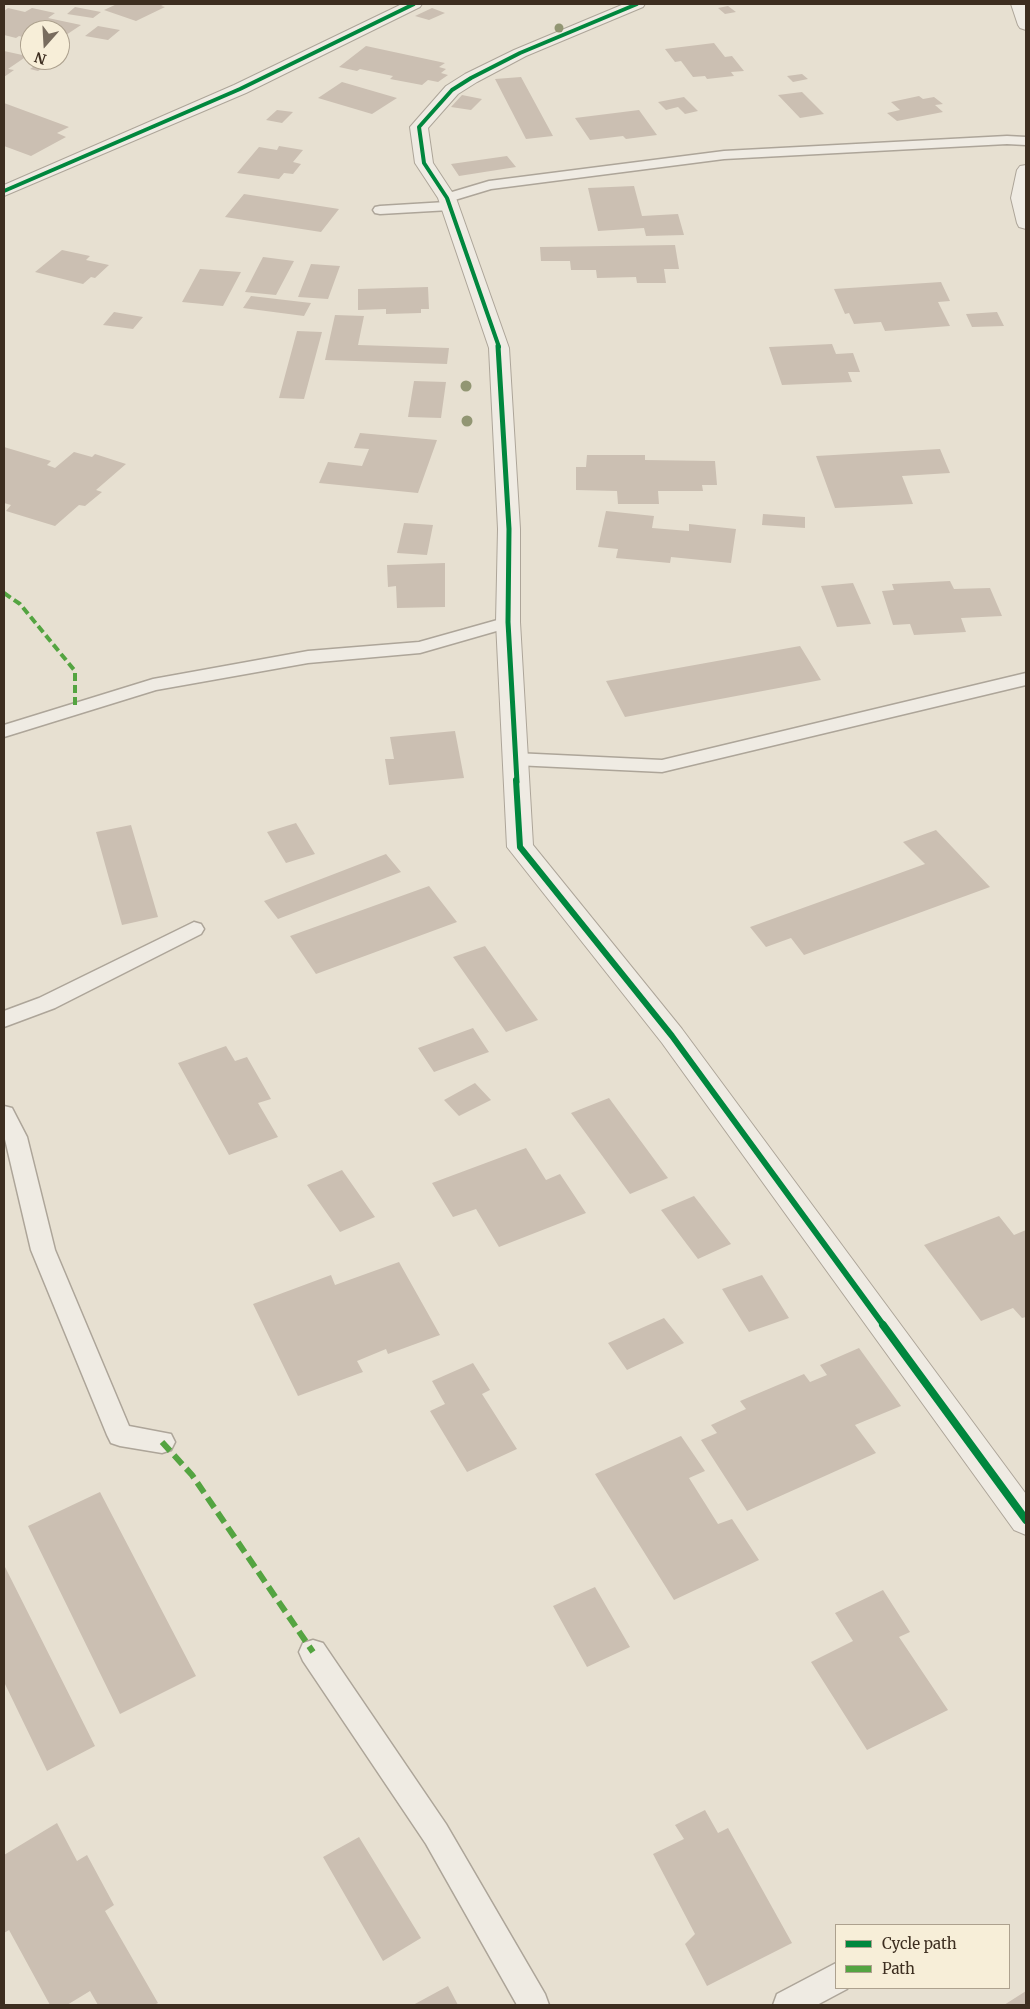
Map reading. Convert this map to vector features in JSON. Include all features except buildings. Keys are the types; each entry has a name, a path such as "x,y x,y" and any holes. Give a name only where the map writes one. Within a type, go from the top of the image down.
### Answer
{"street":[{"path":"4,191 240,89 414,4"},
{"path":"638,4 520,53 471,78 452,90 419,127 424,163 449,202 500,348 509,529 508,622 520,847 672,1036 1026,1520"},
{"path":"1019,4 1026,25"},
{"path":"1026,170 1020,198 1026,223"}],"lane":[{"path":"380,210 449,202 489,185 724,154 1007,140 1026,141"},
{"path":"4,731 153,685 308,657 420,647 508,622"},
{"path":"515,759 662,766 1026,679"},
{"path":"4,1019 47,1003 194,928"},
{"path":"4,1114 16,1138 44,1250 120,1435 162,1442"},
{"path":"313,1652 436,1834 534,2005"},
{"path":"788,2005 835,1979"}],"marked path":[{"path":"4,593 20,604 75,671 75,709"},
{"path":"162,1442 192,1475 313,1652"}],"cycle path":[{"path":"4,191 240,89 414,4"},
{"path":"637,4 520,53 471,78 452,90 419,127 424,163 447,198 499,348 509,529 508,622 520,847 672,1036 1026,1520"}]}
